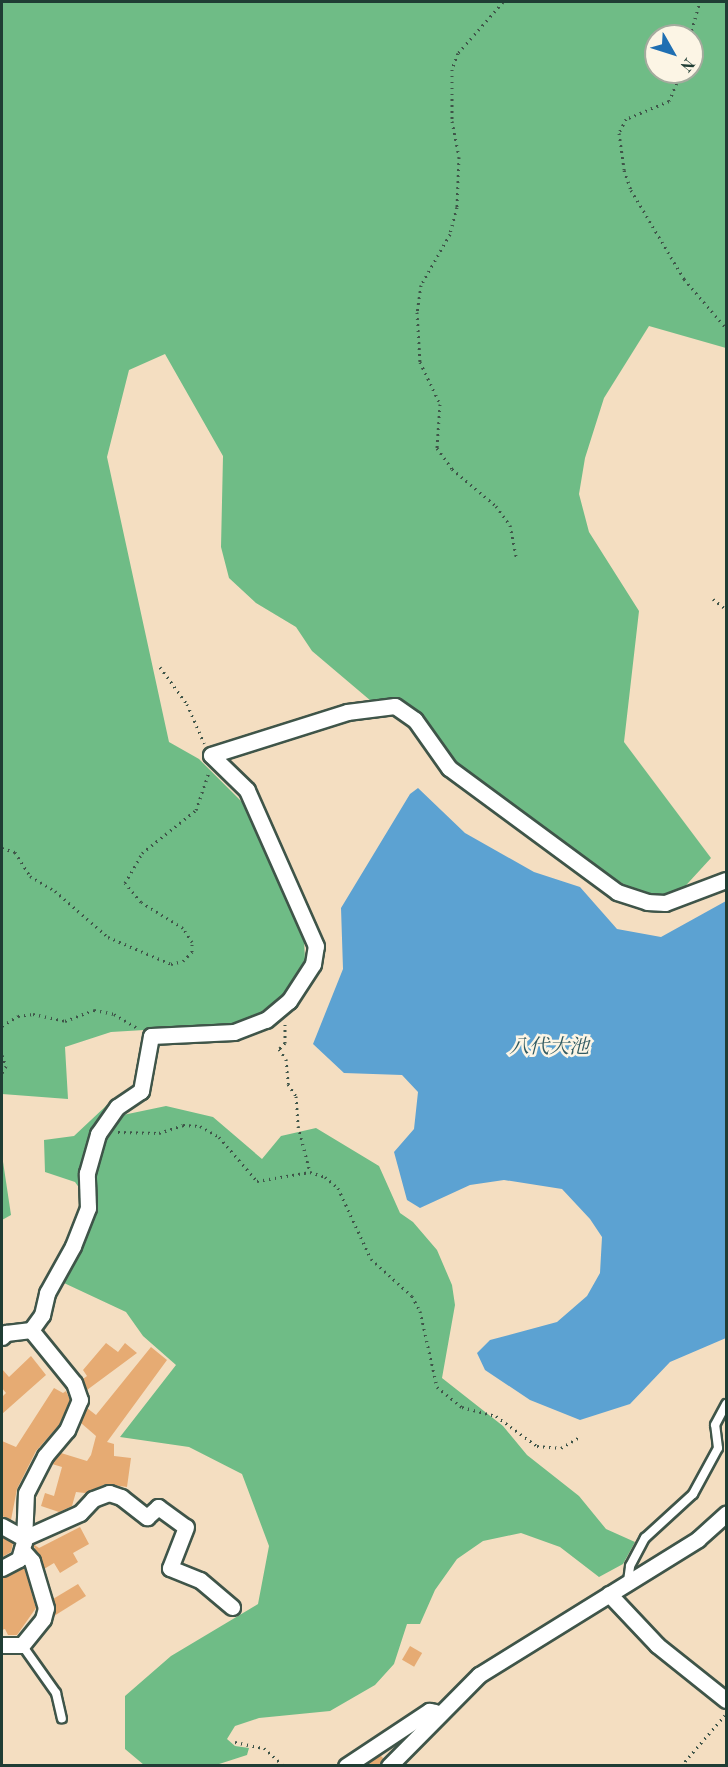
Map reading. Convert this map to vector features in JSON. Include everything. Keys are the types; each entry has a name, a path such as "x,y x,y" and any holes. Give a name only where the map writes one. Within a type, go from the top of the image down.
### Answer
{"street":[{"path":"2,1337 6,1333 31,1330 42,1315 47,1293 73,1246 88,1208 87,1173 98,1134 117,1107 141,1090 151,1036 234,1032 266,1020 285,1005 313,964 316,946 247,789 210,755 347,712 395,706 415,720 448,768 617,892 646,902 665,903 726,880"},
{"path":"2,1568 19,1559 23,1544 26,1493 80,1400 74,1383 31,1330"},
{"path":"23,1544 80,1513 93,1499 109,1493 121,1497 147,1517 158,1507 186,1527 170,1568 200,1580 232,1607"},
{"path":"389,1766 439,1712 478,1675 698,1539 726,1514"},
{"path":"2,1526 23,1544 32,1561 46,1608 43,1619 8,1647"},
{"path":"609,1593 657,1645 726,1700"},
{"path":"346,1766 429,1711 439,1712"}],"lane":[{"path":"628,1581 630,1566 645,1538 693,1494 718,1448 715,1425 726,1404"},
{"path":"8,1647 56,1693 62,1718"}],"path":[{"path":"503,2 458,53 452,69 452,121 459,157 457,207 450,234 417,299 420,362 440,404 437,448 452,469 496,506 505,519 517,560"},
{"path":"694,24 700,2"},
{"path":"676,84 669,102 626,119 619,133 624,170 632,190 684,279 726,328"},
{"path":"713,599 726,609"},
{"path":"2,848 15,852 30,876 55,891 108,937 171,964 183,961 192,952 192,942 183,928 141,902 125,883 142,853 196,810 208,784 210,755 187,704 160,666"},
{"path":"285,1005 285,1043 279,1049 286,1059 288,1084 296,1096 298,1126 310,1172"},
{"path":"2,1026 18,1016 33,1014 65,1020 94,1010 114,1014 151,1036"},
{"path":"2,1055 6,1066 2,1073"},
{"path":"98,1134 139,1130 159,1133 183,1125 200,1126 219,1137 257,1181 310,1172 338,1188 371,1259 412,1296 426,1326 437,1387 462,1407 496,1416 537,1446 561,1448 579,1437"},
{"path":"681,1766 726,1713"},
{"path":"235,1742 264,1748 284,1766"}],"green space":[{"path":"2,2 726,2 726,348 649,326 604,398 585,458 579,494 589,532 639,611 624,742 711,858 678,894 645,898 545,833 462,769 426,722 402,703 371,701 312,651 296,627 256,603 229,578 221,547 223,456 165,354 129,370 107,457 169,742 199,759 244,804 304,940 305,959 288,992 244,1024 111,1032 65,1047 68,1099 2,1094"},
{"path":"107,1105 123,1115 166,1106 213,1117 262,1159 281,1136 316,1128 379,1166 400,1213 413,1222 437,1250 452,1285 455,1305 442,1378 503,1426 527,1455 579,1496 606,1529 635,1542 623,1564 599,1577 560,1547 521,1533 483,1541 457,1559 435,1590 420,1624 407,1624 394,1664 375,1685 330,1711 259,1718 235,1726 227,1739 235,1746 249,1748 247,1755 216,1765 144,1765 125,1749 125,1696 171,1656 258,1604 269,1546 242,1474 189,1447 120,1437 176,1365 143,1336 126,1312 64,1283 94,1209 75,1182 45,1172 44,1140 74,1136"},
{"path":"2,1155 11,1215 2,1220"}],"water":[{"name":"八代大池","path":"418,788 465,833 534,872 580,887 617,929 661,937 726,901 726,1338 670,1362 630,1404 580,1420 530,1400 485,1370 477,1353 490,1340 557,1322 587,1296 600,1273 602,1237 590,1219 562,1189 504,1180 470,1185 420,1208 407,1200 394,1152 414,1129 418,1092 402,1075 344,1073 313,1044 343,969 341,908 410,794"}],"building":[{"path":"106,1343 118,1352 125,1343 137,1353 87,1390 83,1379 87,1376 83,1370"},
{"path":"151,1347 167,1360 107,1442 114,1444 114,1456 131,1458 127,1487 106,1484 85,1493 76,1492 72,1506 59,1512 41,1506 45,1493 54,1496 62,1467 52,1464 61,1453 87,1461 91,1455 96,1436 81,1423 87,1408 96,1415"},
{"path":"31,1356 46,1375 2,1414 2,1397 6,1393 2,1388 2,1369 9,1377"},
{"path":"54,1388 63,1393 66,1391 70,1400 59,1425 36,1451 17,1489 11,1520 2,1516 2,1441 16,1447"},
{"path":"80,1527 89,1544 73,1553 78,1562 60,1573 54,1563 44,1569 33,1544 39,1548"},
{"path":"2,1537 13,1543 11,1552 2,1557"},
{"path":"24,1567 36,1608 17,1635 8,1635 5,1629 2,1630 2,1578"},
{"path":"78,1584 86,1596 54,1616 53,1599"},
{"path":"410,1646 422,1653 414,1667 402,1660"},
{"path":"380,1755 383,1758 380,1766 364,1766"}]}
